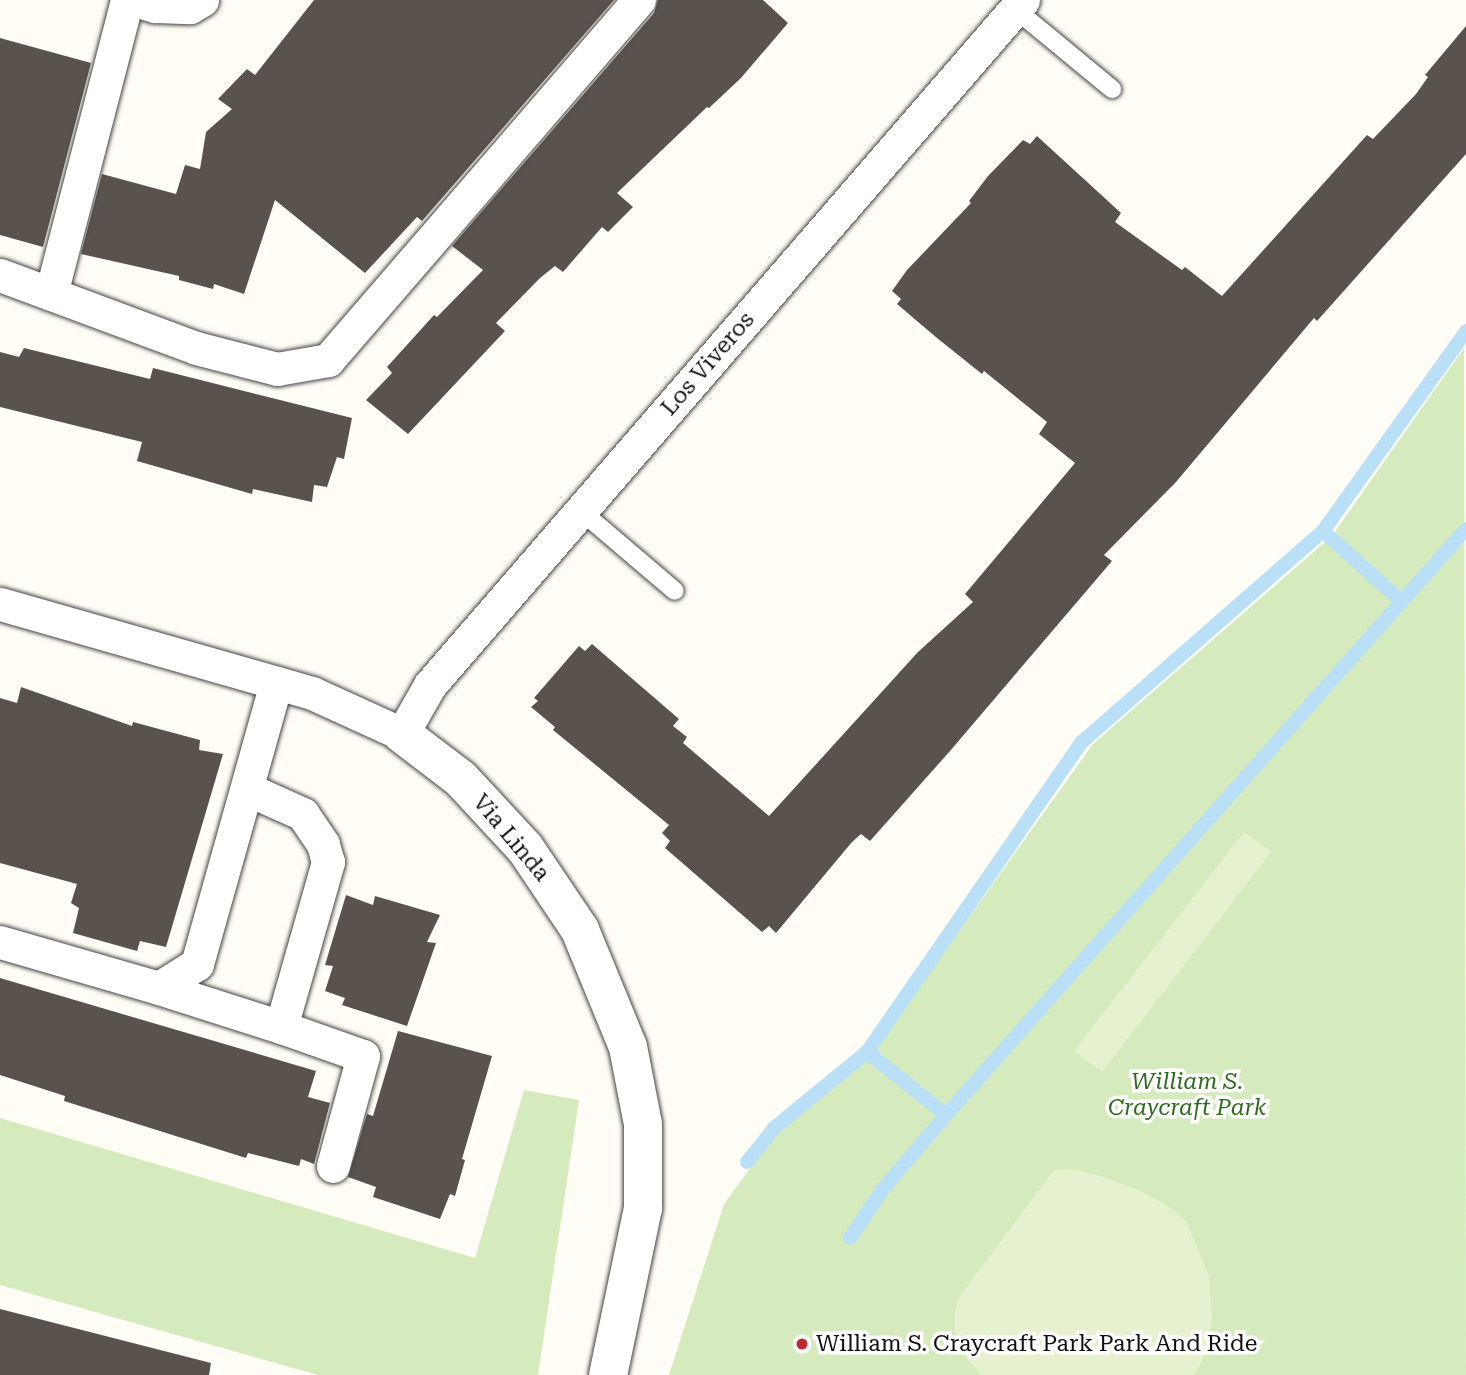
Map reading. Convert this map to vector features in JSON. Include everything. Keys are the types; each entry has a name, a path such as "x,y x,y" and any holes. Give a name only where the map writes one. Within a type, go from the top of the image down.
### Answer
{"street":[{"path":"51,294 127,0"},
{"path":"135,0 155,6 196,4"},
{"path":"0,275 196,348 277,369 328,360 639,0"},
{"name":"Los Viveros","path":"402,734 430,685 1019,4"},
{"name":"Via Linda","path":"0,604 312,694 402,734 461,779 525,848 580,930 628,1047 643,1124 643,1208 608,1375"},
{"path":"159,988 197,964 276,683"},
{"path":"247,789 303,814 323,844 328,862 281,1027"},
{"path":"0,942 159,988 363,1056 333,1166"}],"lane":[{"path":"1019,4 1112,89"},
{"path":"581,511 676,591"}],"green space":[{"name":"William S. Craycraft Park","path":"1464,348 1466,1375 669,1375 724,1204 775,1134 869,1057 1093,744 1332,536"},
{"path":"1244,832 1271,852 1102,1072 1074,1051"},
{"path":"524,1090 579,1100 538,1375 318,1375 0,1285 0,1118 475,1258"},
{"path":"1070,1169 1097,1175 1141,1191 1169,1207 1186,1221 1209,1276 1212,1321 1203,1359 1194,1375 981,1375 962,1352 955,1331 955,1312 960,1296 1054,1170"}],"building":[{"path":"314,0 614,0 422,221 417,217 365,273 275,200 244,294 214,284 213,289 179,280 179,276 81,254 102,174 176,194 185,165 200,169 206,132 232,109 218,99 247,69 255,75"},
{"path":"658,0 763,0 788,23 741,78 617,193 633,207 608,232 602,227 563,272 555,266 540,278 496,323 505,331 408,434 366,400 392,373 387,367 434,315 437,317 483,270 452,246 654,13"},
{"path":"1466,26 1466,154 1317,321 1314,318 1176,482 1104,555 1112,561 950,751 870,841 861,834 852,842 776,933 769,926 762,932 665,848 670,841 662,833 669,825 553,730 555,727 531,707 538,701 534,698 579,646 585,651 592,644 679,719 673,726 687,737 683,743 769,816 918,652 973,602 965,594 1075,463 1039,434 1047,422 984,371 982,374 937,338 897,304 901,299 892,291 907,270 971,203 969,201 988,176 1023,140 1030,144 1037,136 1121,213 1115,222 1182,270 1185,267 1222,296 1367,135 1373,139 1416,94 1428,77 1425,75"},
{"path":"0,38 91,63 43,247 0,235"},
{"path":"24,348 150,379 153,368 352,418 344,459 337,457 327,487 314,485 312,502 253,489 252,494 137,461 142,442 0,407 0,352 19,357"},
{"path":"21,687 132,726 133,722 200,740 199,750 223,754 166,947 140,941 137,951 73,933 79,908 71,903 77,884 0,863 0,698 17,703"},
{"path":"346,895 373,905 375,896 440,915 427,942 436,943 407,1026 342,1005 345,998 325,991 333,966 325,965"},
{"path":"0,978 316,1071 308,1097 330,1103 314,1164 301,1159 299,1166 248,1153 246,1158 64,1101 65,1096 0,1075"},
{"path":"398,1031 492,1056 462,1159 465,1160 455,1196 450,1194 440,1219 373,1197 376,1187 348,1177 367,1114 373,1116"},
{"path":"0,1309 211,1363 209,1375 0,1375"}],"waterway":[{"path":"1402,602 1323,531 1466,331"},
{"path":"850,1238 882,1190 946,1115 1466,529"},
{"path":"946,1115 867,1052 1082,742 1323,531"},
{"path":"747,1162 774,1128 867,1052"}],"place":[{"name":"William S. Craycraft Park Park And Ride","path":"802,1344"}]}
